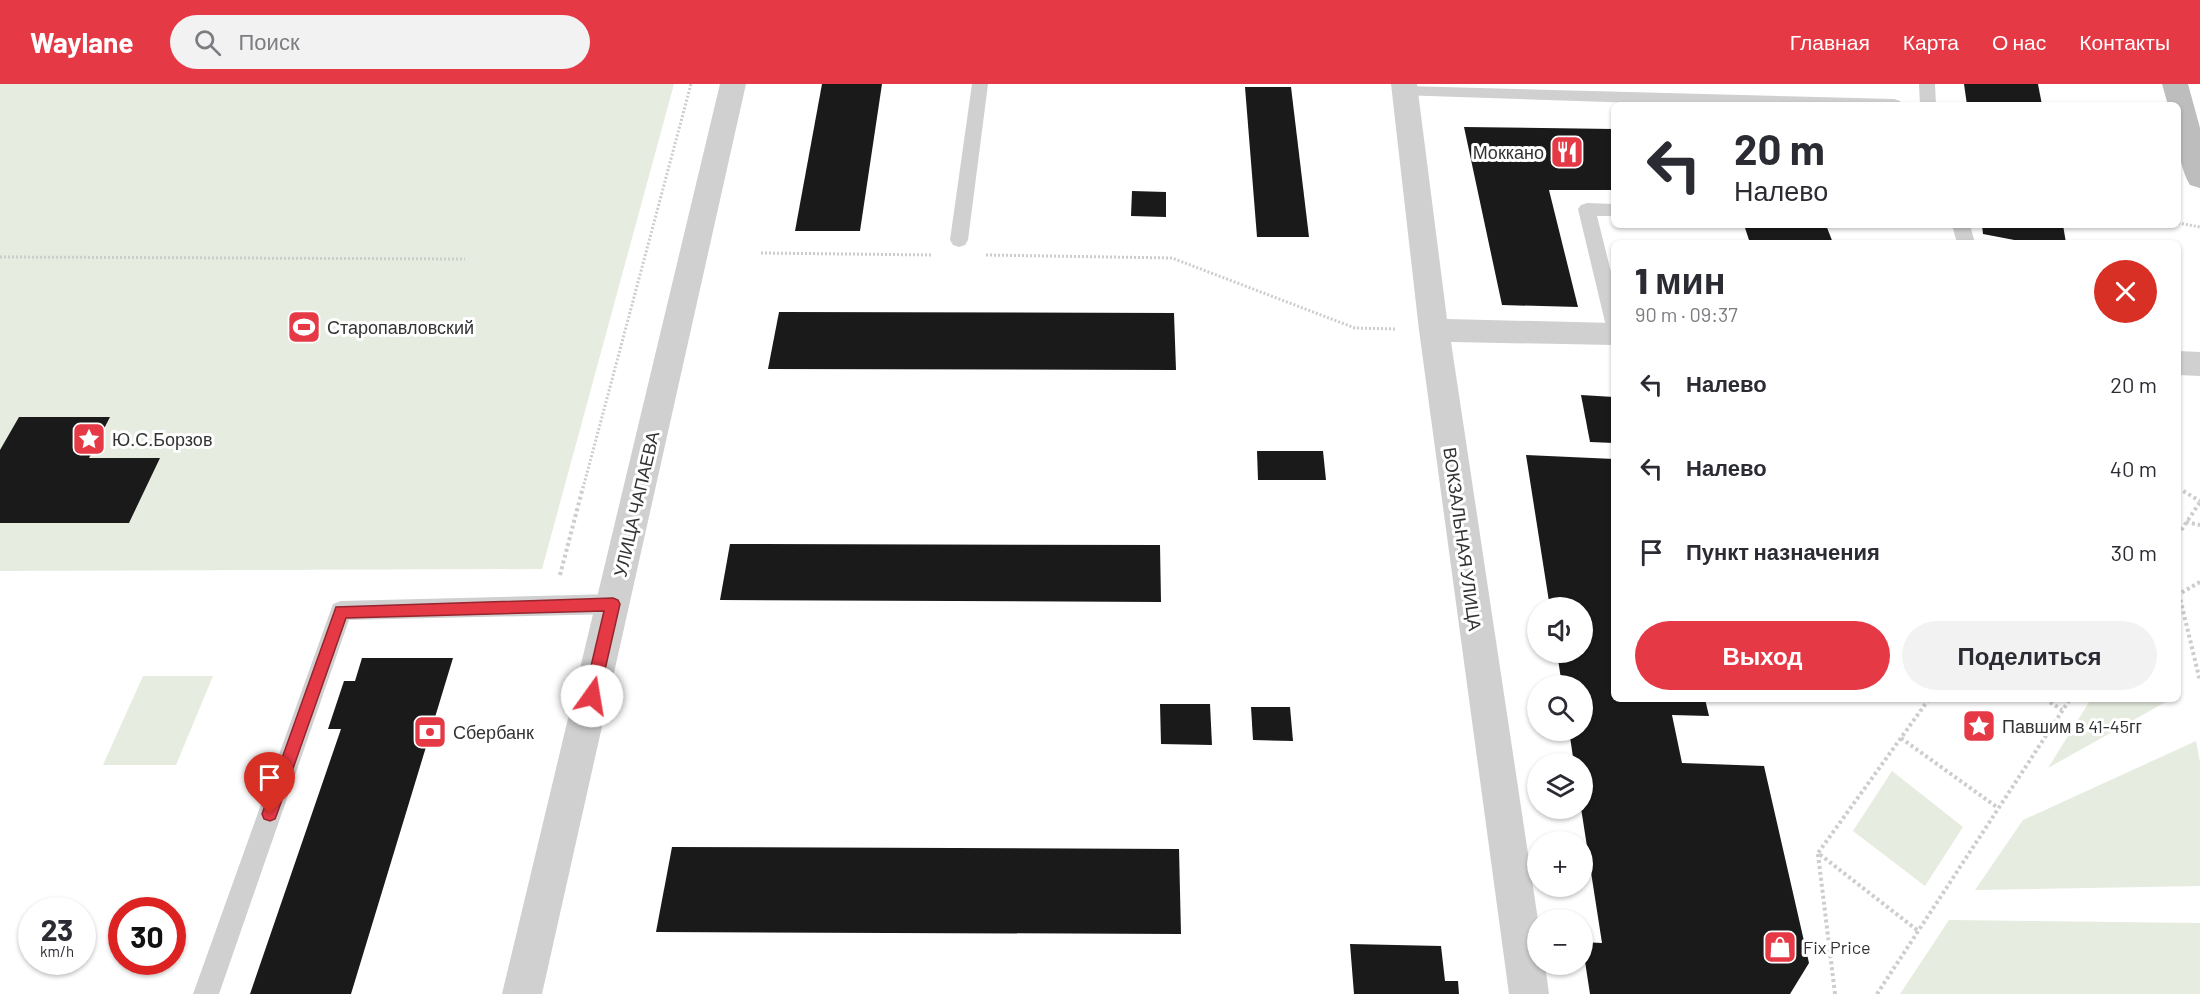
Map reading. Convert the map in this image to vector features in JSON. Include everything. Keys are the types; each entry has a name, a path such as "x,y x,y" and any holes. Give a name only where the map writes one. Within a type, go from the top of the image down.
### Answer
{"main road":[{"path":"2175,84 2180,102"},
{"path":"2181,107 2199,175"}],"street":[{"name":"УЛИЦА ЧАПАЕВА","path":"522,994 734,84"},
{"name":"ВОКЗАЛЬНАЯ УЛИЦА","path":"1405,88 1434,330 1529,994"},
{"path":"1434,330 1611,334"},
{"path":"2181,363 2200,364"}],"lane":[{"path":"959,240 980,84"},
{"path":"1927,84 1928,102"},
{"path":"1405,88 1808,102"},
{"path":"1611,210 1587,209 1611,309"},
{"path":"206,994 341,611 613,604"}],"path":[{"path":"552,605 691,84"},
{"path":"2181,224 2200,227"},
{"path":"761,253 937,255"},
{"path":"984,255 1172,258 1354,328 1434,330"},
{"path":"0,257 465,259"},
{"path":"2181,490 2200,501 2181,530"},
{"path":"2186,522 2200,525"},
{"path":"2181,593 2200,582"},
{"path":"2181,602 2200,681"},
{"path":"1835,994 1818,853 1927,702"},
{"path":"2050,702 2062,710"},
{"path":"1877,994 2068,702"},
{"path":"1901,738 1998,808"},
{"path":"1818,853 1917,930"}],"shaded area":[{"name":"Старопавловский","path":"0,84 674,84 542,569 0,571"},
{"path":"143,676 213,676 176,765 103,765"},
{"path":"2089,702 2166,702 2048,768"},
{"path":"2196,741 2200,762 2200,886 1975,890 2023,820"},
{"path":"1892,771 1963,827 1925,886 1853,831"},
{"path":"1949,920 2200,923 2200,994 1900,994"}],"building":[{"path":"822,84 882,84 860,231 795,231"},
{"path":"1964,84 2038,84 2041,102 1967,102"},
{"path":"1245,87 1291,87 1309,237 1257,237"},
{"path":"1464,127 1611,129 1611,190 1549,190 1578,307 1502,305"},
{"path":"1132,191 1166,192 1166,217 1131,216"},
{"path":"1745,228 1827,228 1832,240 1749,240"},
{"path":"1982,228 2064,228 2066,240 2014,240 1983,234"},
{"path":"779,312 1174,313 1176,370 768,369"},
{"path":"1581,395 1611,397 1611,443 1590,442"},
{"path":"19,417 110,417 89,458 160,458 129,523 0,523 0,450"},
{"path":"1257,451 1323,451 1326,480 1258,480"},
{"path":"1526,455 1611,459 1611,702 1706,702 1709,716 1672,715 1682,763 1764,766 1809,963 1790,994 1590,994 1587,975 1593,975 1593,943 1602,943 1593,885 1593,831 1585,831 1583,819 1593,819 1593,753 1572,753 1571,741 1593,741 1593,675 1560,675 1559,663 1593,663 1593,597 1548,597"},
{"path":"730,544 1160,545 1161,602 720,600"},
{"path":"362,658 453,658 351,994 250,994 341,729 328,729 344,681 355,681"},
{"path":"1160,704 1210,704 1212,745 1161,744"},
{"path":"1251,707 1290,707 1293,741 1253,740"},
{"path":"672,847 1179,849 1181,934 656,932"},
{"path":"1350,944 1441,946 1445,981 1458,981 1459,994 1354,994"}],"place":[{"name":"Моккано","path":"1567,152"},
{"name":"Старопавловский","path":"304,327"},
{"name":"Ю.С.Борзов","path":"89,439"},
{"name":"Павшим в 41-45гг","path":"1979,726"},
{"name":"Сбербанк","path":"430,732"},
{"name":"Fix Price","path":"1780,947"}],"route":[{"path":"270,814 341,611 613,604 592,696"}]}
